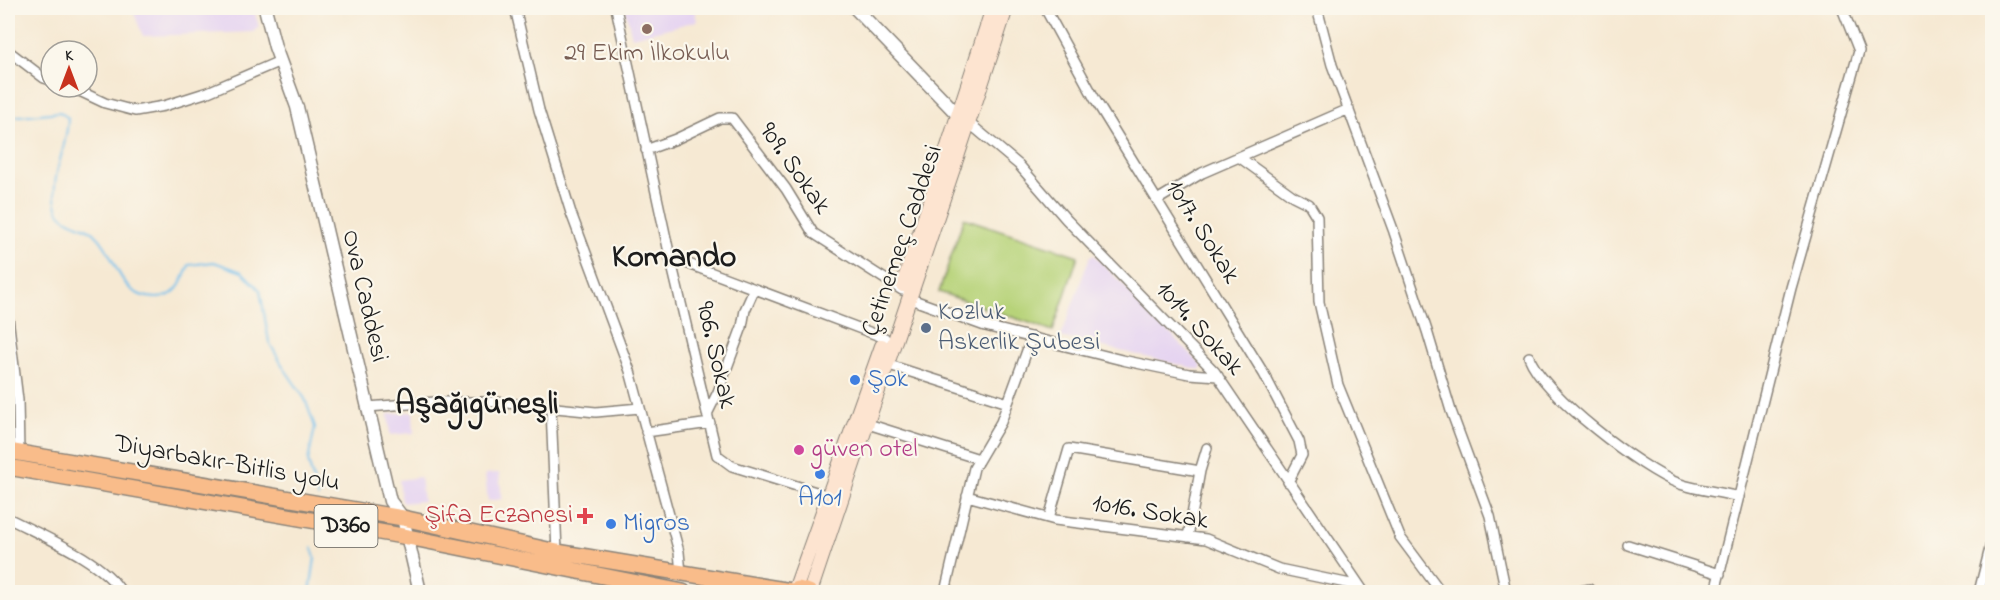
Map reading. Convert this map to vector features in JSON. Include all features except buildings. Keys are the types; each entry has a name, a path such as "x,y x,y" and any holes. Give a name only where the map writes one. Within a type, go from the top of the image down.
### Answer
{"highway":[{"name":"Diyarbakır-Bitlis yolu","path":"13,452 403,518 557,552 799,592"},
{"name":"Diyarbakır-Bitlis yolu","path":"8,467 408,537 683,592"}],"main road":[{"name":"Çetinemeç Caddesi","path":"964,119 993,8"},
{"name":"Çetinemeç Caddesi","path":"799,592 868,424 905,294 964,119 1006,8"},
{"name":"Çetinemeç Caddesi","path":"799,592 829,496 885,338 905,294"}],"street":[{"name":"Ova Caddesi","path":"265,8 280,61 297,106 390,501 403,518 420,592"},
{"path":"515,8 539,110 568,203 630,371 679,552 681,573"},
{"name":"906. Sokak","path":"616,8 670,257 717,455 732,466 829,496"},
{"path":"855,8 964,119"},
{"name":"1017. Sokak","path":"1045,8 1096,101 1264,374 1299,441 1302,455 1288,482"},
{"path":"1317,8 1332,65 1394,232 1451,411 1490,516 1506,592"},
{"path":"1715,592 1791,288 1859,51 1842,8"},
{"path":"10,53 39,74"},
{"path":"96,99 135,111 164,106 208,92 280,61"},
{"path":"1157,200 1202,173 1349,109"},
{"name":"909. Sokak","path":"646,150 676,139 720,118 732,118 786,189 813,233 905,294"},
{"name":"1014. Sokak","path":"964,119 1019,165 1066,219 1218,376 1362,589"},
{"path":"1239,157 1293,196 1309,204 1317,217 1319,302 1338,385 1400,537 1441,592"},
{"path":"670,257 885,338"},
{"path":"646,432 709,418 742,327 745,310 754,290"},
{"path":"905,294 985,326 1189,374 1218,376"},
{"path":"8,319 18,400 13,452"},
{"path":"945,592 974,468 1001,422 1032,337"},
{"path":"1529,357 1537,371 1559,395 1609,440 1642,463 1680,484 1739,497"},
{"path":"886,364 1008,403"},
{"path":"367,407 436,402 496,402 596,412 640,408"},
{"path":"551,408 557,552"},
{"path":"868,424 979,459"},
{"path":"1188,537 1200,471 1207,448"},
{"path":"1049,518 1069,449 1200,471"},
{"name":"1016. Sokak","path":"968,496 1049,518 1206,539 1279,569 1362,589"},
{"path":"8,518 90,562 115,581 121,592"},
{"path":"1979,592 1992,540"},
{"path":"1628,545 1720,574"},
{"path":"1575,592 1589,589"}],"shaded area":[{"path":"132,8 253,8 259,27 253,32 143,36"},
{"name":"29 Ekim İlkokulu","path":"625,8 694,8 697,21 632,37"},
{"path":"1094,255 1201,365 1201,370 1061,337 1090,256"},
{"path":"413,412 414,433 390,435 388,414"},
{"path":"499,473 502,499 488,501 485,474"},
{"path":"420,477 423,501 402,503 399,480"}],"green space":[{"path":"964,218 1078,256 1053,331 939,292"}],"waterway":[{"path":"8,117 60,112 68,118 55,186 57,208 69,221 94,233 102,242 125,283 133,291 143,296 157,298 170,295 178,287 189,265 214,262 242,272 260,290 269,342 305,399 315,427 308,461 318,497"},
{"path":"310,592 315,558 312,547"}],"place":[{"name":"29 Ekim İlkokulu","path":"647,29"},
{"name":"Kozluk Askerlik Şubesi","path":"926,328"},
{"name":"Şok","path":"855,380"},
{"name":"güven otel","path":"799,450"},
{"name":"A101","path":"820,474"},
{"name":"Şifa Eczanesi","path":"585,516"},
{"name":"Migros","path":"611,524"}],"district":[{"name":"Komando","path":"674,258"},
{"name":"Aşağıgüneşli","path":"477,405"}]}
